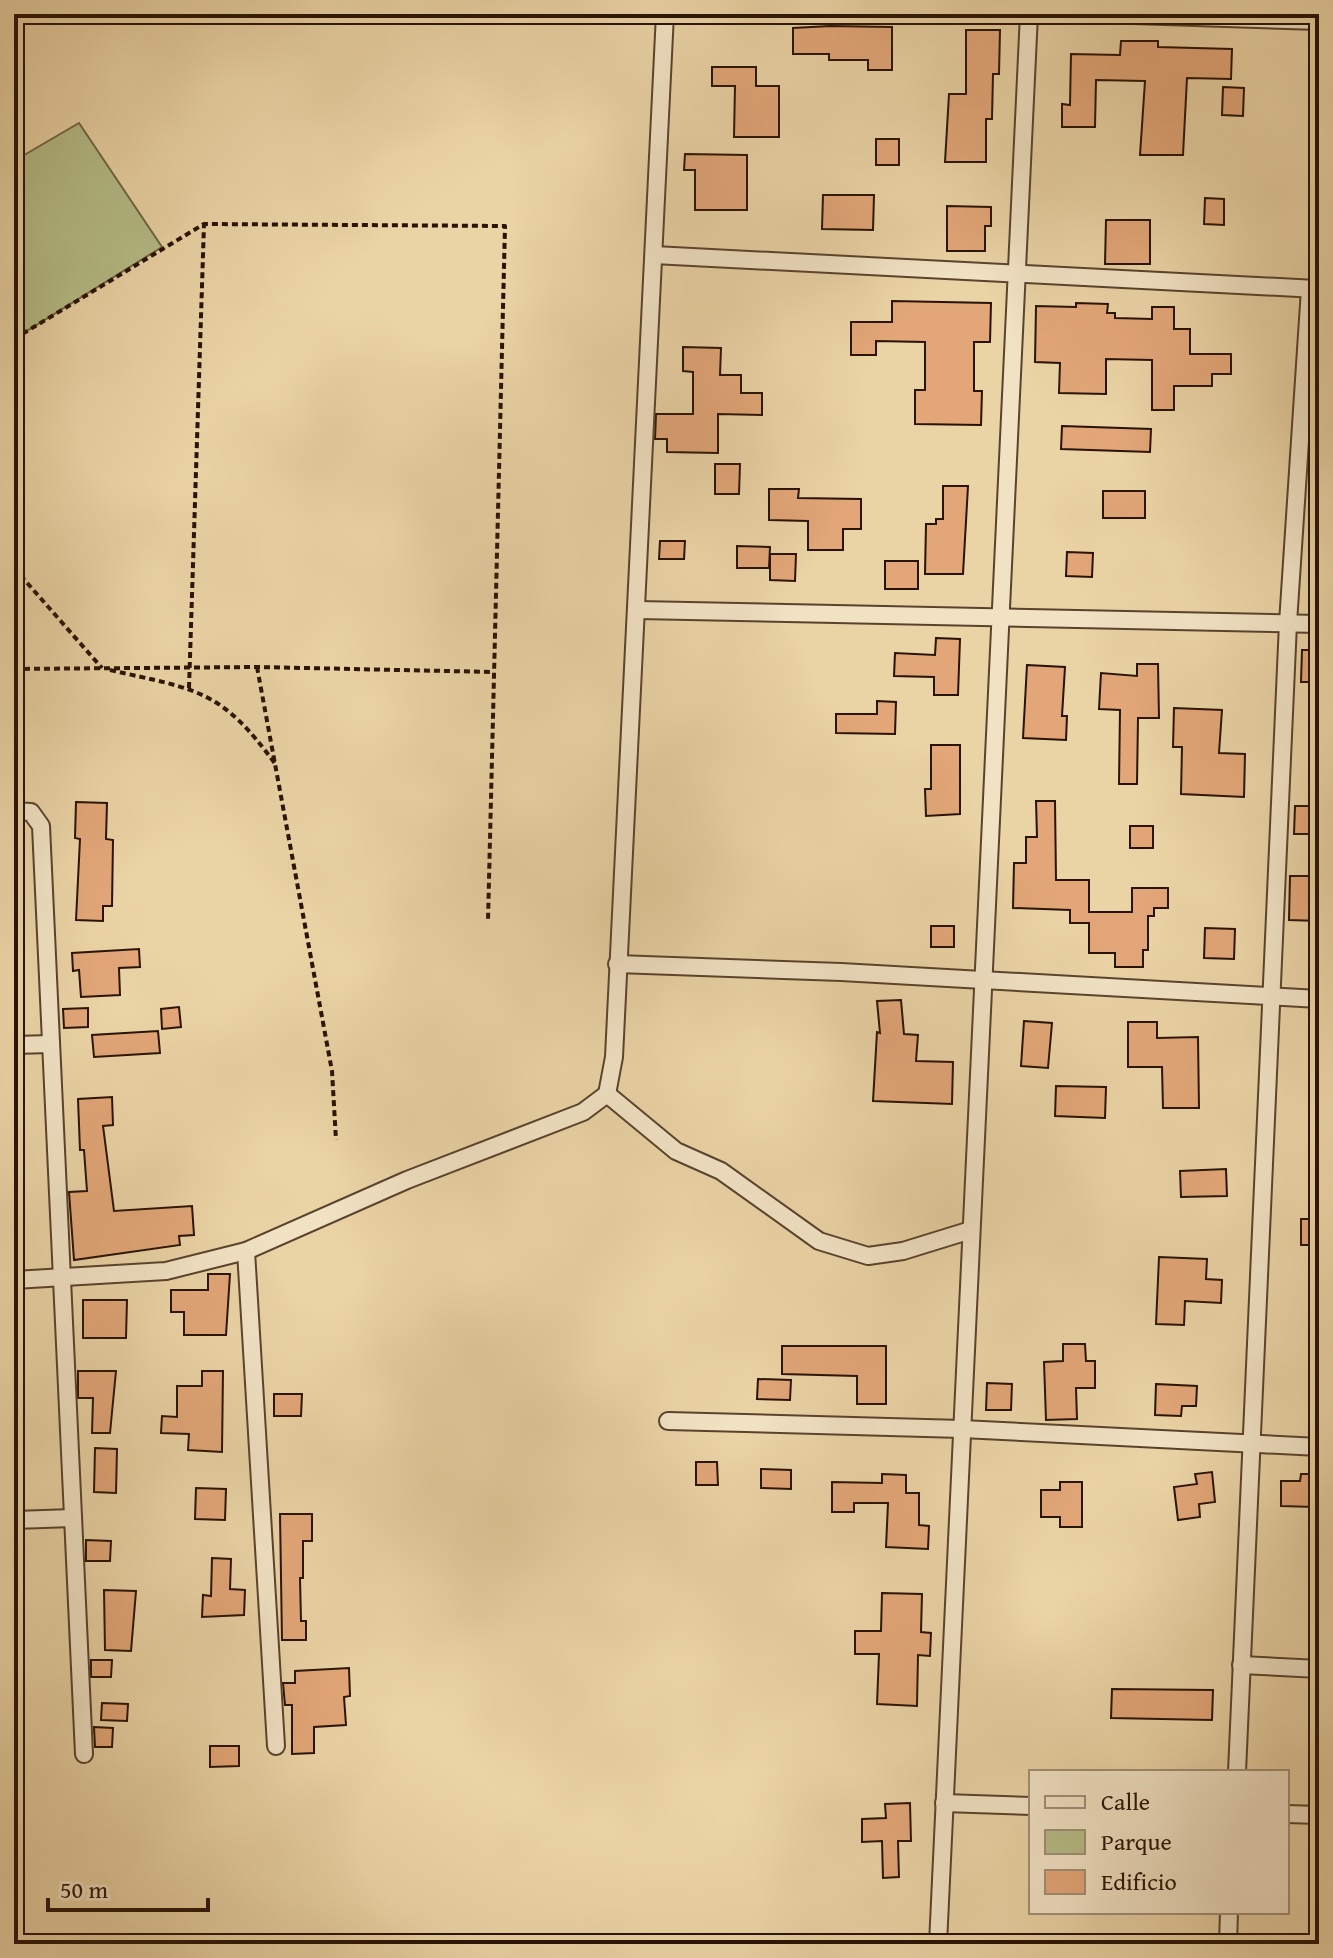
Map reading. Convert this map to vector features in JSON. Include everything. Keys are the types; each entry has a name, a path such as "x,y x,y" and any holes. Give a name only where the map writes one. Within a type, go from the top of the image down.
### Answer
{"street":[{"path":"14,1280 62,1280 166,1271 246,1251 407,1180 583,1112 607,1094 614,1057 665,14"},
{"path":"938,1944 1029,14"},
{"path":"1102,14 1319,21"},
{"path":"654,255 1315,289 1288,623 1249,1444 1237,1770"},
{"path":"638,610 999,615 1319,624"},
{"path":"14,811 31,812 41,826 84,1754"},
{"path":"617,964 841,972 1319,999"},
{"path":"14,1045 51,1044"},
{"path":"607,1094 676,1151 721,1171 819,1241 868,1256 903,1251 971,1230"},
{"path":"246,1251 276,1746"},
{"path":"668,1421 962,1429 1319,1447"},
{"path":"14,1520 73,1518"},
{"path":"1241,1665 1319,1669"},
{"path":"944,1803 1029,1806"},
{"path":"1289,1814 1319,1815"},
{"path":"1228,1944 1229,1914"}],"path":[{"path":"14,339 204,224 505,226 488,921"},
{"path":"189,688 204,224"},
{"path":"14,568 100,668 189,688 226,706 248,727 277,766"},
{"path":"14,669 257,667 494,672"},
{"path":"257,667 332,1071 336,1140"}],"green space":[{"path":"79,123 162,247 14,339 14,161"}],"building":[{"path":"892,27 892,70 868,70 868,60 829,60 829,54 793,54 793,28"},
{"path":"966,30 1000,30 999,74 993,74 992,119 986,119 986,162 945,162 949,94 966,94"},
{"path":"1121,41 1158,41 1158,47 1232,49 1231,79 1187,78 1183,155 1140,155 1145,81 1096,80 1095,127 1062,127 1062,104 1070,105 1071,54 1120,55"},
{"path":"712,67 756,67 756,86 779,86 779,137 734,137 735,86 712,86"},
{"path":"1223,87 1244,88 1243,116 1222,115"},
{"path":"876,139 899,139 899,165 876,165"},
{"path":"685,154 747,155 747,210 695,210 695,170 684,170"},
{"path":"823,195 874,195 873,230 822,229"},
{"path":"1205,198 1224,199 1224,225 1204,224"},
{"path":"947,206 991,207 991,226 985,226 985,251 947,251"},
{"path":"1106,220 1150,220 1150,264 1105,264"},
{"path":"892,301 991,303 990,342 974,342 974,391 982,391 981,425 915,424 915,390 925,390 925,342 876,341 876,355 851,355 851,322 892,322"},
{"path":"1076,303 1108,304 1107,313 1115,313 1115,318 1152,319 1152,307 1174,307 1174,329 1190,329 1190,354 1231,354 1231,374 1212,374 1212,386 1174,386 1174,410 1152,410 1152,360 1106,359 1106,394 1059,393 1060,363 1035,362 1036,306 1076,307"},
{"path":"683,347 721,348 720,375 741,375 741,393 762,393 762,415 718,414 718,453 667,452 667,439 655,439 656,414 693,414 693,372 683,371"},
{"path":"1062,426 1151,429 1150,452 1061,449"},
{"path":"715,464 740,464 739,494 715,494"},
{"path":"943,486 968,486 963,574 925,574 926,524 936,524 936,519 943,519"},
{"path":"769,489 799,489 798,498 861,499 861,529 843,529 843,550 808,550 808,521 769,520"},
{"path":"1103,491 1145,491 1145,518 1103,518"},
{"path":"660,541 685,541 684,559 659,559"},
{"path":"737,546 770,547 769,568 737,568"},
{"path":"1067,552 1093,553 1092,577 1066,576"},
{"path":"770,554 796,554 795,581 770,580"},
{"path":"885,561 918,561 918,589 885,589"},
{"path":"936,638 960,639 958,695 934,695 934,677 894,676 895,653 935,655"},
{"path":"1302,650 1319,650 1319,682 1301,682"},
{"path":"1137,664 1158,664 1159,718 1138,718 1137,784 1119,784 1120,710 1099,709 1101,673 1137,676"},
{"path":"1027,665 1065,667 1062,716 1067,716 1066,740 1023,738"},
{"path":"877,701 896,702 895,734 836,733 836,714 877,714"},
{"path":"1174,708 1222,710 1219,753 1245,754 1244,797 1181,794 1182,747 1173,747"},
{"path":"931,745 960,745 960,814 926,816 925,789 931,789"},
{"path":"1036,801 1055,801 1056,880 1089,880 1089,912 1132,912 1132,888 1168,888 1168,908 1154,908 1154,916 1148,916 1148,950 1143,950 1143,967 1115,967 1115,953 1089,953 1089,923 1070,923 1070,910 1013,908 1014,863 1026,863 1026,837 1037,837"},
{"path":"76,802 107,803 106,839 113,840 112,906 103,906 103,921 76,920 80,839 75,838"},
{"path":"1295,806 1319,806 1319,834 1294,834"},
{"path":"1130,826 1153,826 1153,848 1130,848"},
{"path":"1290,876 1319,876 1319,921 1289,920"},
{"path":"931,926 954,926 954,947 931,947"},
{"path":"1205,928 1235,929 1234,959 1204,958"},
{"path":"139,949 140,967 119,968 120,995 81,997 79,970 73,971 72,953"},
{"path":"901,1000 904,1034 918,1035 916,1061 953,1062 952,1104 873,1101 877,1032 880,1033 877,1001"},
{"path":"179,1007 181,1027 162,1029 161,1009"},
{"path":"88,1008 88,1027 64,1028 63,1009"},
{"path":"1024,1021 1052,1023 1048,1068 1021,1066"},
{"path":"1128,1022 1157,1022 1157,1038 1198,1037 1199,1108 1163,1108 1162,1067 1128,1067"},
{"path":"158,1031 160,1053 94,1057 92,1035"},
{"path":"1056,1086 1106,1087 1105,1118 1055,1116"},
{"path":"112,1097 113,1125 103,1126 114,1211 192,1206 194,1235 179,1236 180,1245 74,1260 69,1192 87,1191 84,1150 80,1150 78,1099"},
{"path":"1226,1169 1227,1196 1181,1197 1180,1171"},
{"path":"1301,1219 1319,1219 1319,1245 1301,1245"},
{"path":"1159,1257 1207,1259 1206,1279 1222,1280 1221,1303 1185,1301 1184,1325 1156,1324"},
{"path":"208,1274 230,1274 226,1335 184,1335 184,1312 171,1312 171,1290 208,1290"},
{"path":"83,1300 127,1300 126,1338 83,1338"},
{"path":"1063,1344 1085,1344 1086,1361 1095,1361 1095,1388 1076,1388 1077,1419 1046,1420 1044,1362 1063,1361"},
{"path":"782,1346 886,1346 886,1404 857,1404 857,1376 782,1374"},
{"path":"78,1371 116,1371 110,1433 92,1433 93,1398 78,1398"},
{"path":"202,1371 223,1371 222,1452 188,1450 189,1434 161,1433 162,1416 177,1417 177,1386 202,1386"},
{"path":"758,1379 791,1380 790,1400 757,1399"},
{"path":"987,1383 1012,1384 1011,1410 986,1410"},
{"path":"1156,1384 1197,1386 1196,1406 1182,1406 1181,1416 1155,1415"},
{"path":"274,1394 302,1394 301,1416 274,1416"},
{"path":"95,1448 117,1449 116,1493 94,1492"},
{"path":"696,1462 717,1462 718,1485 696,1485"},
{"path":"761,1469 791,1470 791,1489 761,1488"},
{"path":"1212,1472 1215,1502 1199,1504 1200,1517 1178,1520 1174,1487 1197,1484 1195,1474"},
{"path":"882,1474 906,1475 906,1493 919,1493 919,1525 929,1526 928,1549 886,1547 888,1503 854,1503 854,1512 832,1512 832,1482 882,1483"},
{"path":"1301,1474 1319,1474 1315,1507 1281,1506 1281,1481 1300,1481"},
{"path":"1060,1482 1082,1482 1082,1527 1060,1527 1060,1517 1041,1517 1041,1490 1060,1490"},
{"path":"196,1488 226,1489 225,1520 195,1519"},
{"path":"280,1514 312,1514 312,1541 303,1541 303,1578 300,1578 301,1621 306,1621 306,1640 282,1640"},
{"path":"86,1540 111,1541 110,1561 86,1561"},
{"path":"212,1558 231,1559 230,1589 245,1590 244,1615 202,1617 203,1595 211,1596"},
{"path":"104,1590 136,1591 131,1651 105,1650"},
{"path":"882,1593 922,1594 921,1632 931,1633 930,1656 918,1655 917,1706 877,1704 879,1654 855,1654 855,1631 881,1631"},
{"path":"91,1660 112,1660 111,1677 91,1677"},
{"path":"349,1668 350,1696 344,1697 346,1725 314,1727 314,1753 292,1754 292,1705 285,1705 283,1683 295,1683 295,1671"},
{"path":"1112,1689 1213,1690 1212,1720 1111,1718"},
{"path":"102,1703 128,1704 127,1721 101,1720"},
{"path":"94,1727 113,1728 112,1747 95,1747"},
{"path":"210,1746 239,1746 239,1766 210,1767"},
{"path":"910,1803 911,1841 898,1841 899,1877 883,1878 882,1841 862,1842 862,1819 886,1818 885,1804"}]}
